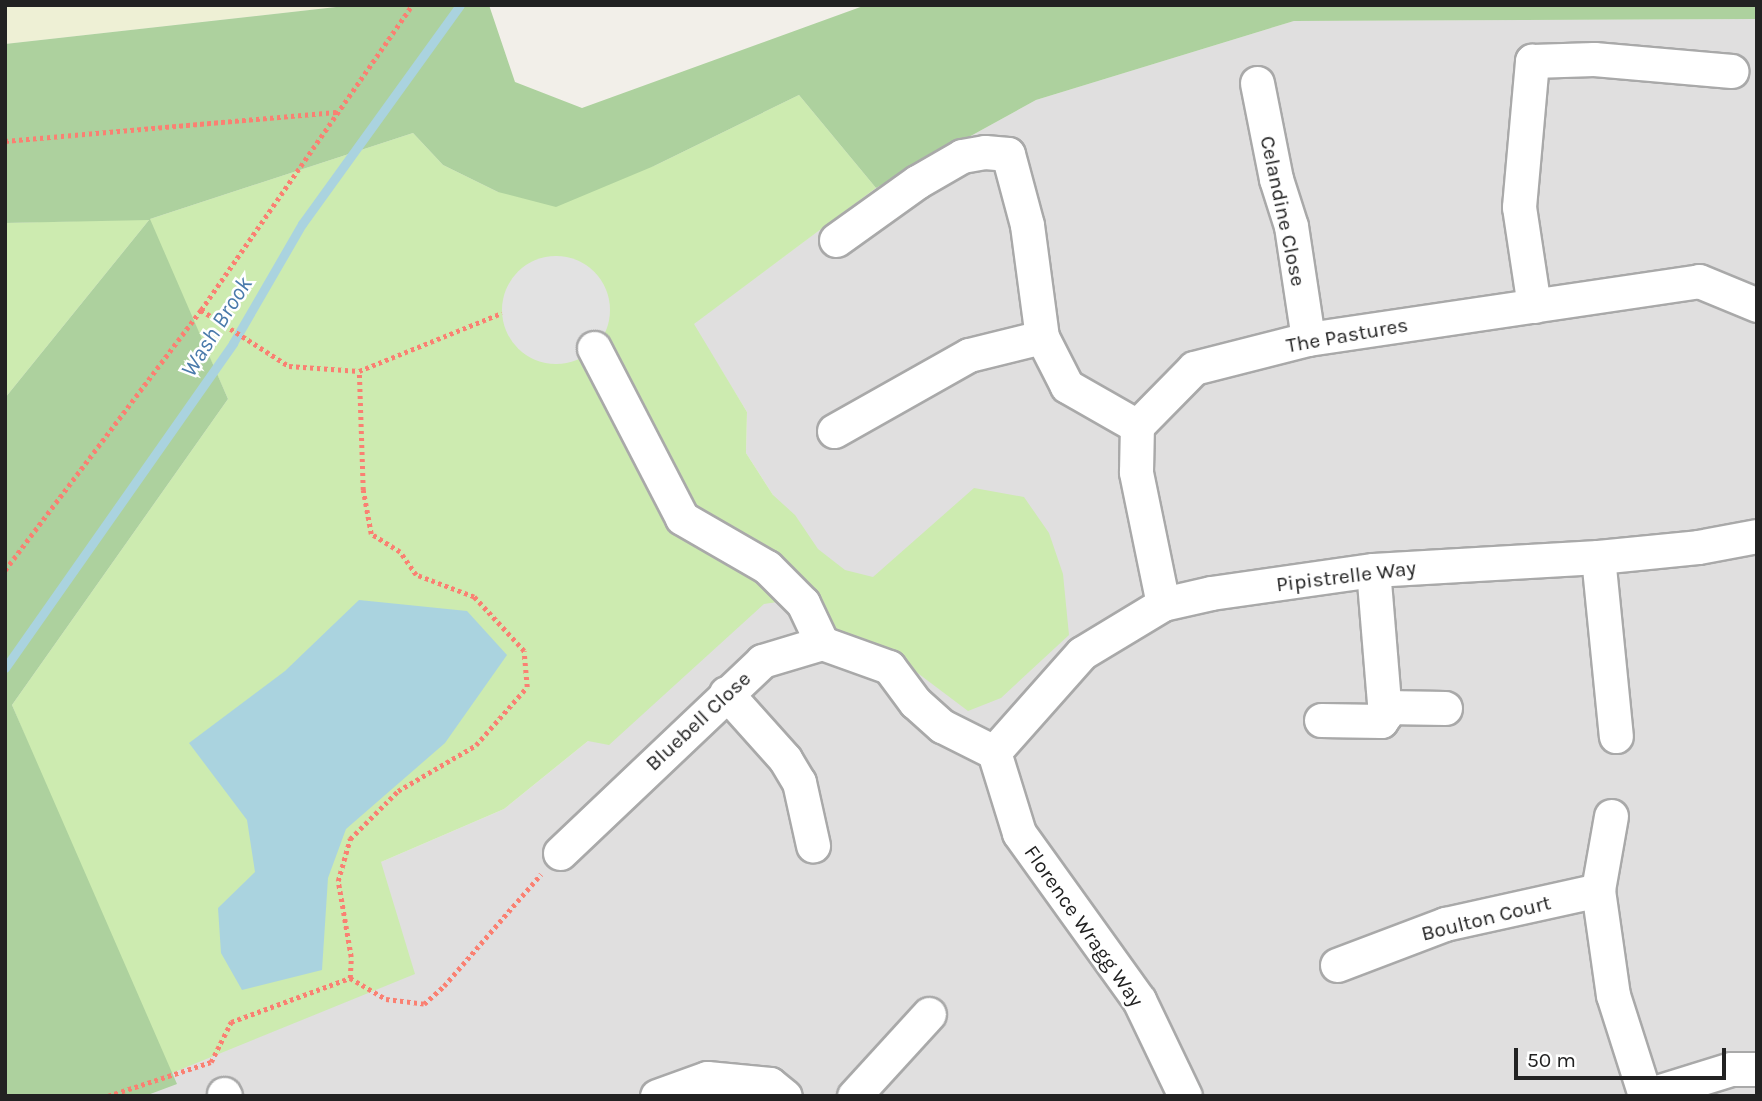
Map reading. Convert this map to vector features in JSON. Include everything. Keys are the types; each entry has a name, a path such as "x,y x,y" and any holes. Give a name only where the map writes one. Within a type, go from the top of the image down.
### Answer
{"street":[{"path":"1534,306 1519,207 1532,61 1594,59 1731,71"},
{"name":"Celandine Close","path":"1258,83 1276,179 1291,226 1308,339"},
{"path":"836,240 917,182 962,156 985,152 1008,154 1027,225 1042,337 1067,386 1138,426 1136,472 1163,604"},
{"name":"The Pastures","path":"1138,426 1194,368 1308,339 1699,281 1757,305"},
{"path":"834,432 969,355 1042,337"},
{"path":"594,348 682,518 767,567 803,603 822,643 889,667 915,702 942,726 994,752"},
{"name":"Pipistrelle Way","path":"994,752 1082,653 1163,604 1211,593 1373,570 1598,557 1698,547 1757,536"},
{"path":"1598,557 1616,736"},
{"path":"1321,720 1381,721 1385,707 1373,570"},
{"name":"Bluebell Close","path":"560,853 762,661 822,643"},
{"path":"726,693 785,759 799,782 813,845"},
{"path":"1385,707 1445,709"},
{"name":"Florence Wragg Way","path":"994,752 1019,833 1139,1000 1182,1095"},
{"path":"1611,816 1598,890 1614,995 1645,1095 1731,1069 1757,1069"},
{"name":"Boulton Court","path":"1337,965 1444,924 1598,890"},
{"path":"854,1096 929,1014"},
{"path":"657,1096 707,1079 770,1084 785,1096"}],"path":[{"path":"5,570 201,310 412,5"},
{"path":"5,141 340,112"},
{"path":"201,310 289,366 359,371 502,313"},
{"path":"349,978 351,957 338,881 350,839 398,791 476,745 527,687 524,651 474,597 416,575 400,552 371,534 363,490 359,371"},
{"path":"349,978 386,999 424,1003 444,986 560,853"},
{"path":"108,1096 211,1062 231,1022 349,978"}],"shaded area":[{"path":"1757,19 1757,1096 106,1096 381,862 504,809 588,741 773,495 746,453 747,412 693,324 876,188 1036,100 1294,21"},
{"path":"556,256 577,260 594,272 606,289 610,310 606,331 594,348 577,360 556,364 535,360 518,348 506,331 502,310 506,289 518,272 535,260"}],"green space":[{"path":"5,5 354,5 5,44"},
{"path":"354,5 489,5 515,82 582,108 866,5 1757,5 1757,19 1294,21 1036,100 876,188 799,95 654,166 556,207 498,192 443,165 413,133 150,219 228,399 12,705 177,1084 145,1096 5,1096 5,398 149,220 5,223 5,44"},
{"path":"799,95 876,188 694,324 747,412 746,453 773,495 795,515 818,549 845,570 873,577 974,488 1024,497 1049,533 1063,574 1069,635 1001,698 968,711 883,647 831,630 817,596 764,604 609,745 588,741 504,809 381,862 415,974 167,1075 12,705 228,399 149,220 5,398 5,223 150,219 413,133 443,165 498,192 654,166"}],"water":[{"path":"359,600 467,611 507,655 445,743 346,829 328,878 322,970 242,990 221,953 218,908 255,872 247,820 189,743 285,671"}],"waterway":[{"name":"Wash Brook","path":"5,668 233,343 302,224 460,5"}]}
